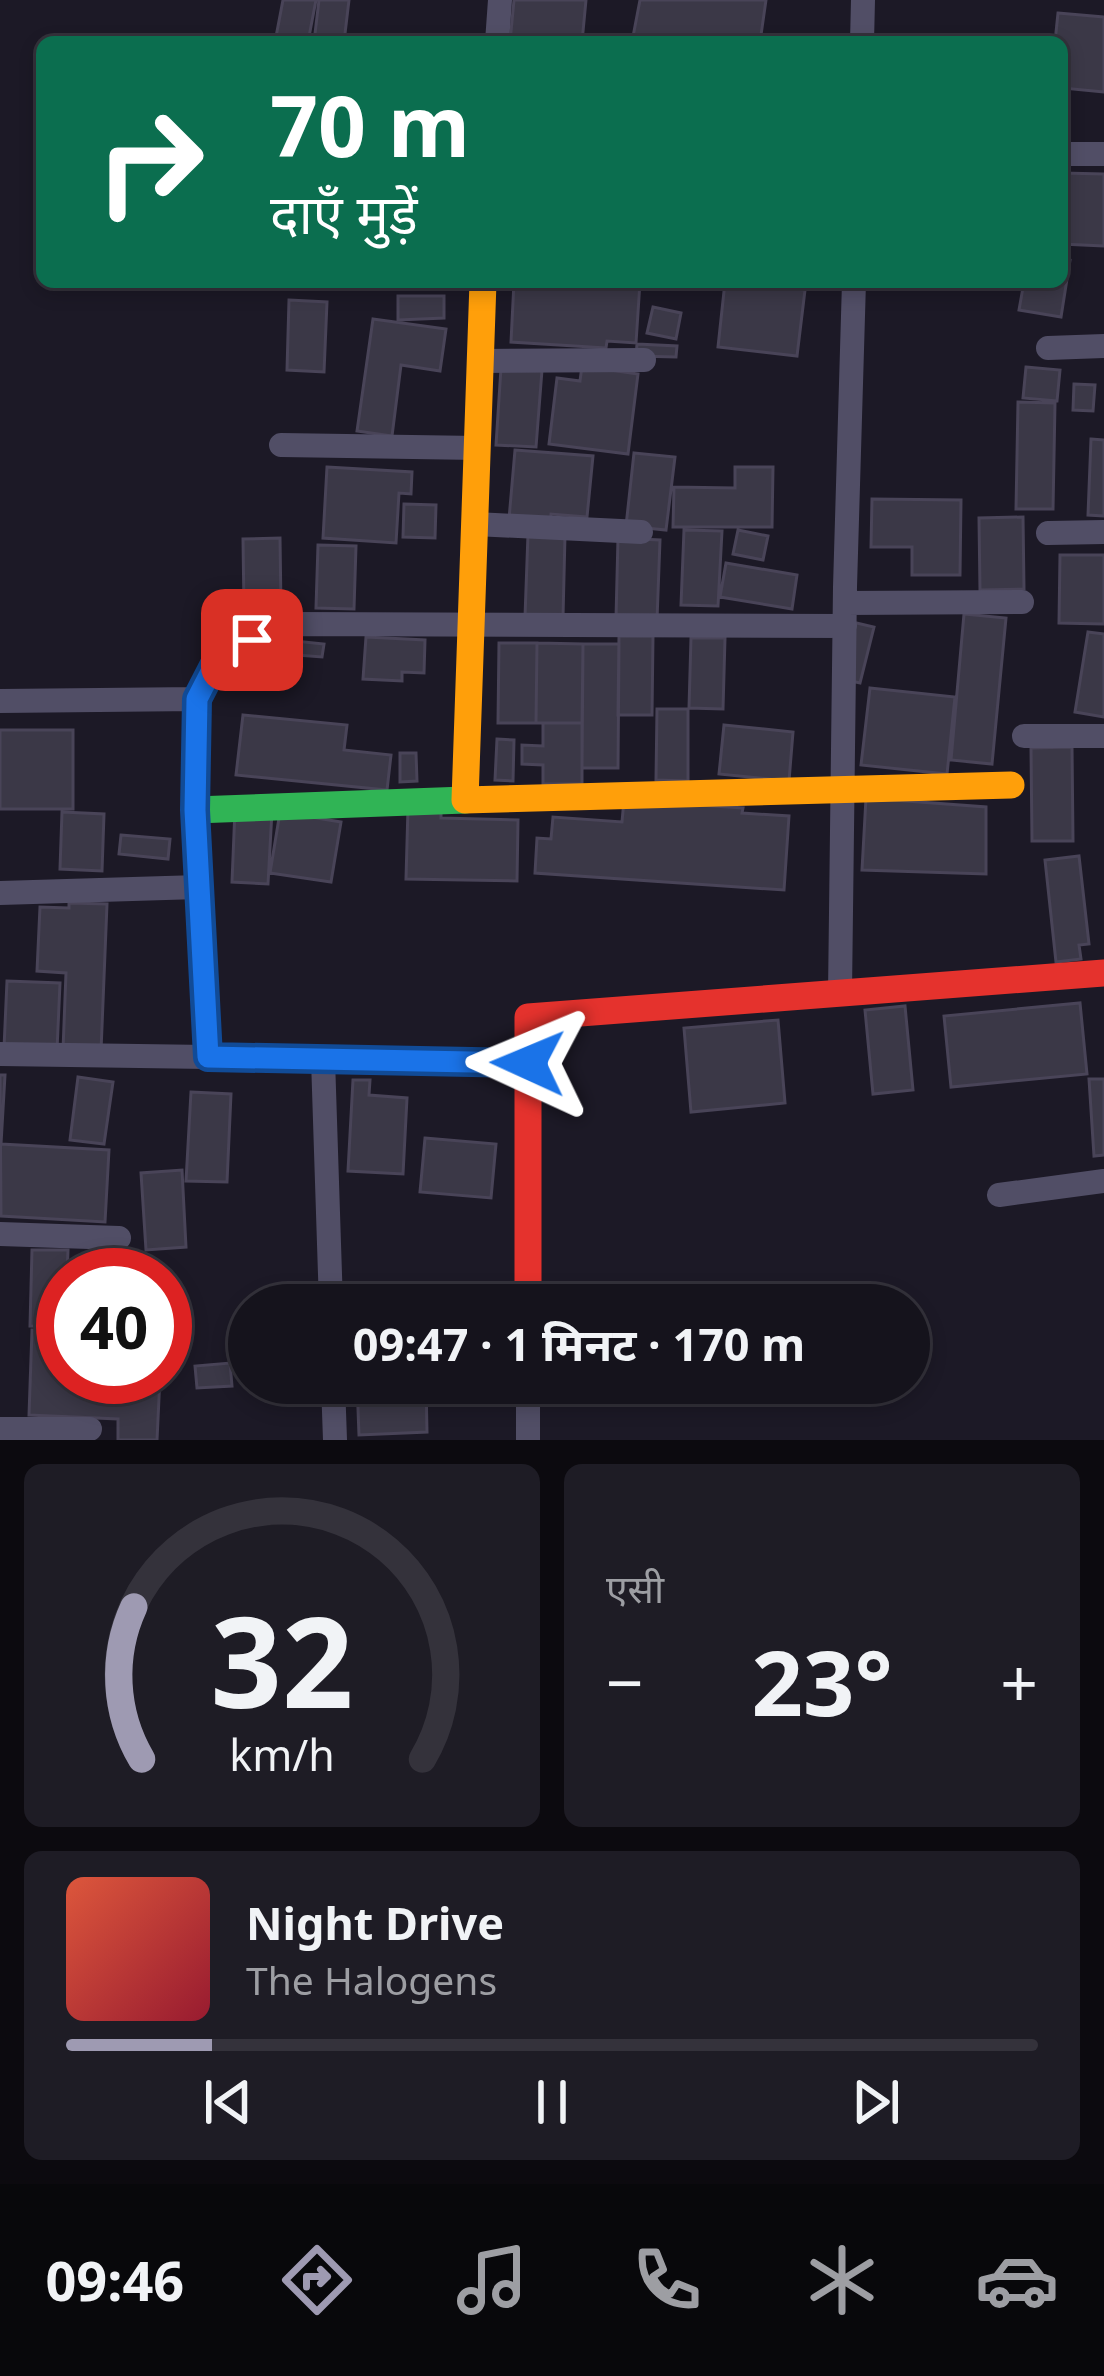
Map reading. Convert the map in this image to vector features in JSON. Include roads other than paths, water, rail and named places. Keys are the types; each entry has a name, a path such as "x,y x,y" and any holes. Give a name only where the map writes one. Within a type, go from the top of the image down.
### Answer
{"street":[{"path":"497,36 500,0"},
{"path":"862,36 863,0"},
{"path":"1068,154 1104,154"},
{"path":"465,800 483,288"},
{"path":"840,993 854,288"},
{"path":"1048,348 1104,346"},
{"path":"481,361 644,360"},
{"path":"281,445 478,448"},
{"path":"475,524 641,532"},
{"path":"1048,533 1104,532"},
{"path":"208,1057 195,810 197,699 215,664 252,640 290,624 472,627 844,615 1022,602"},
{"path":"0,701 197,699"},
{"path":"1024,736 1104,736"},
{"path":"195,810 1011,784"},
{"path":"0,893 199,887"},
{"path":"528,1284 528,1017 1104,973"},
{"path":"0,1054 528,1063"},
{"path":"323,1059 330,1284"},
{"path":"999,1195 1104,1181"},
{"path":"0,1234 118,1238"},
{"path":"334,1404 335,1440"},
{"path":"528,1404 528,1440"},
{"path":"0,1429 90,1429"}]}
